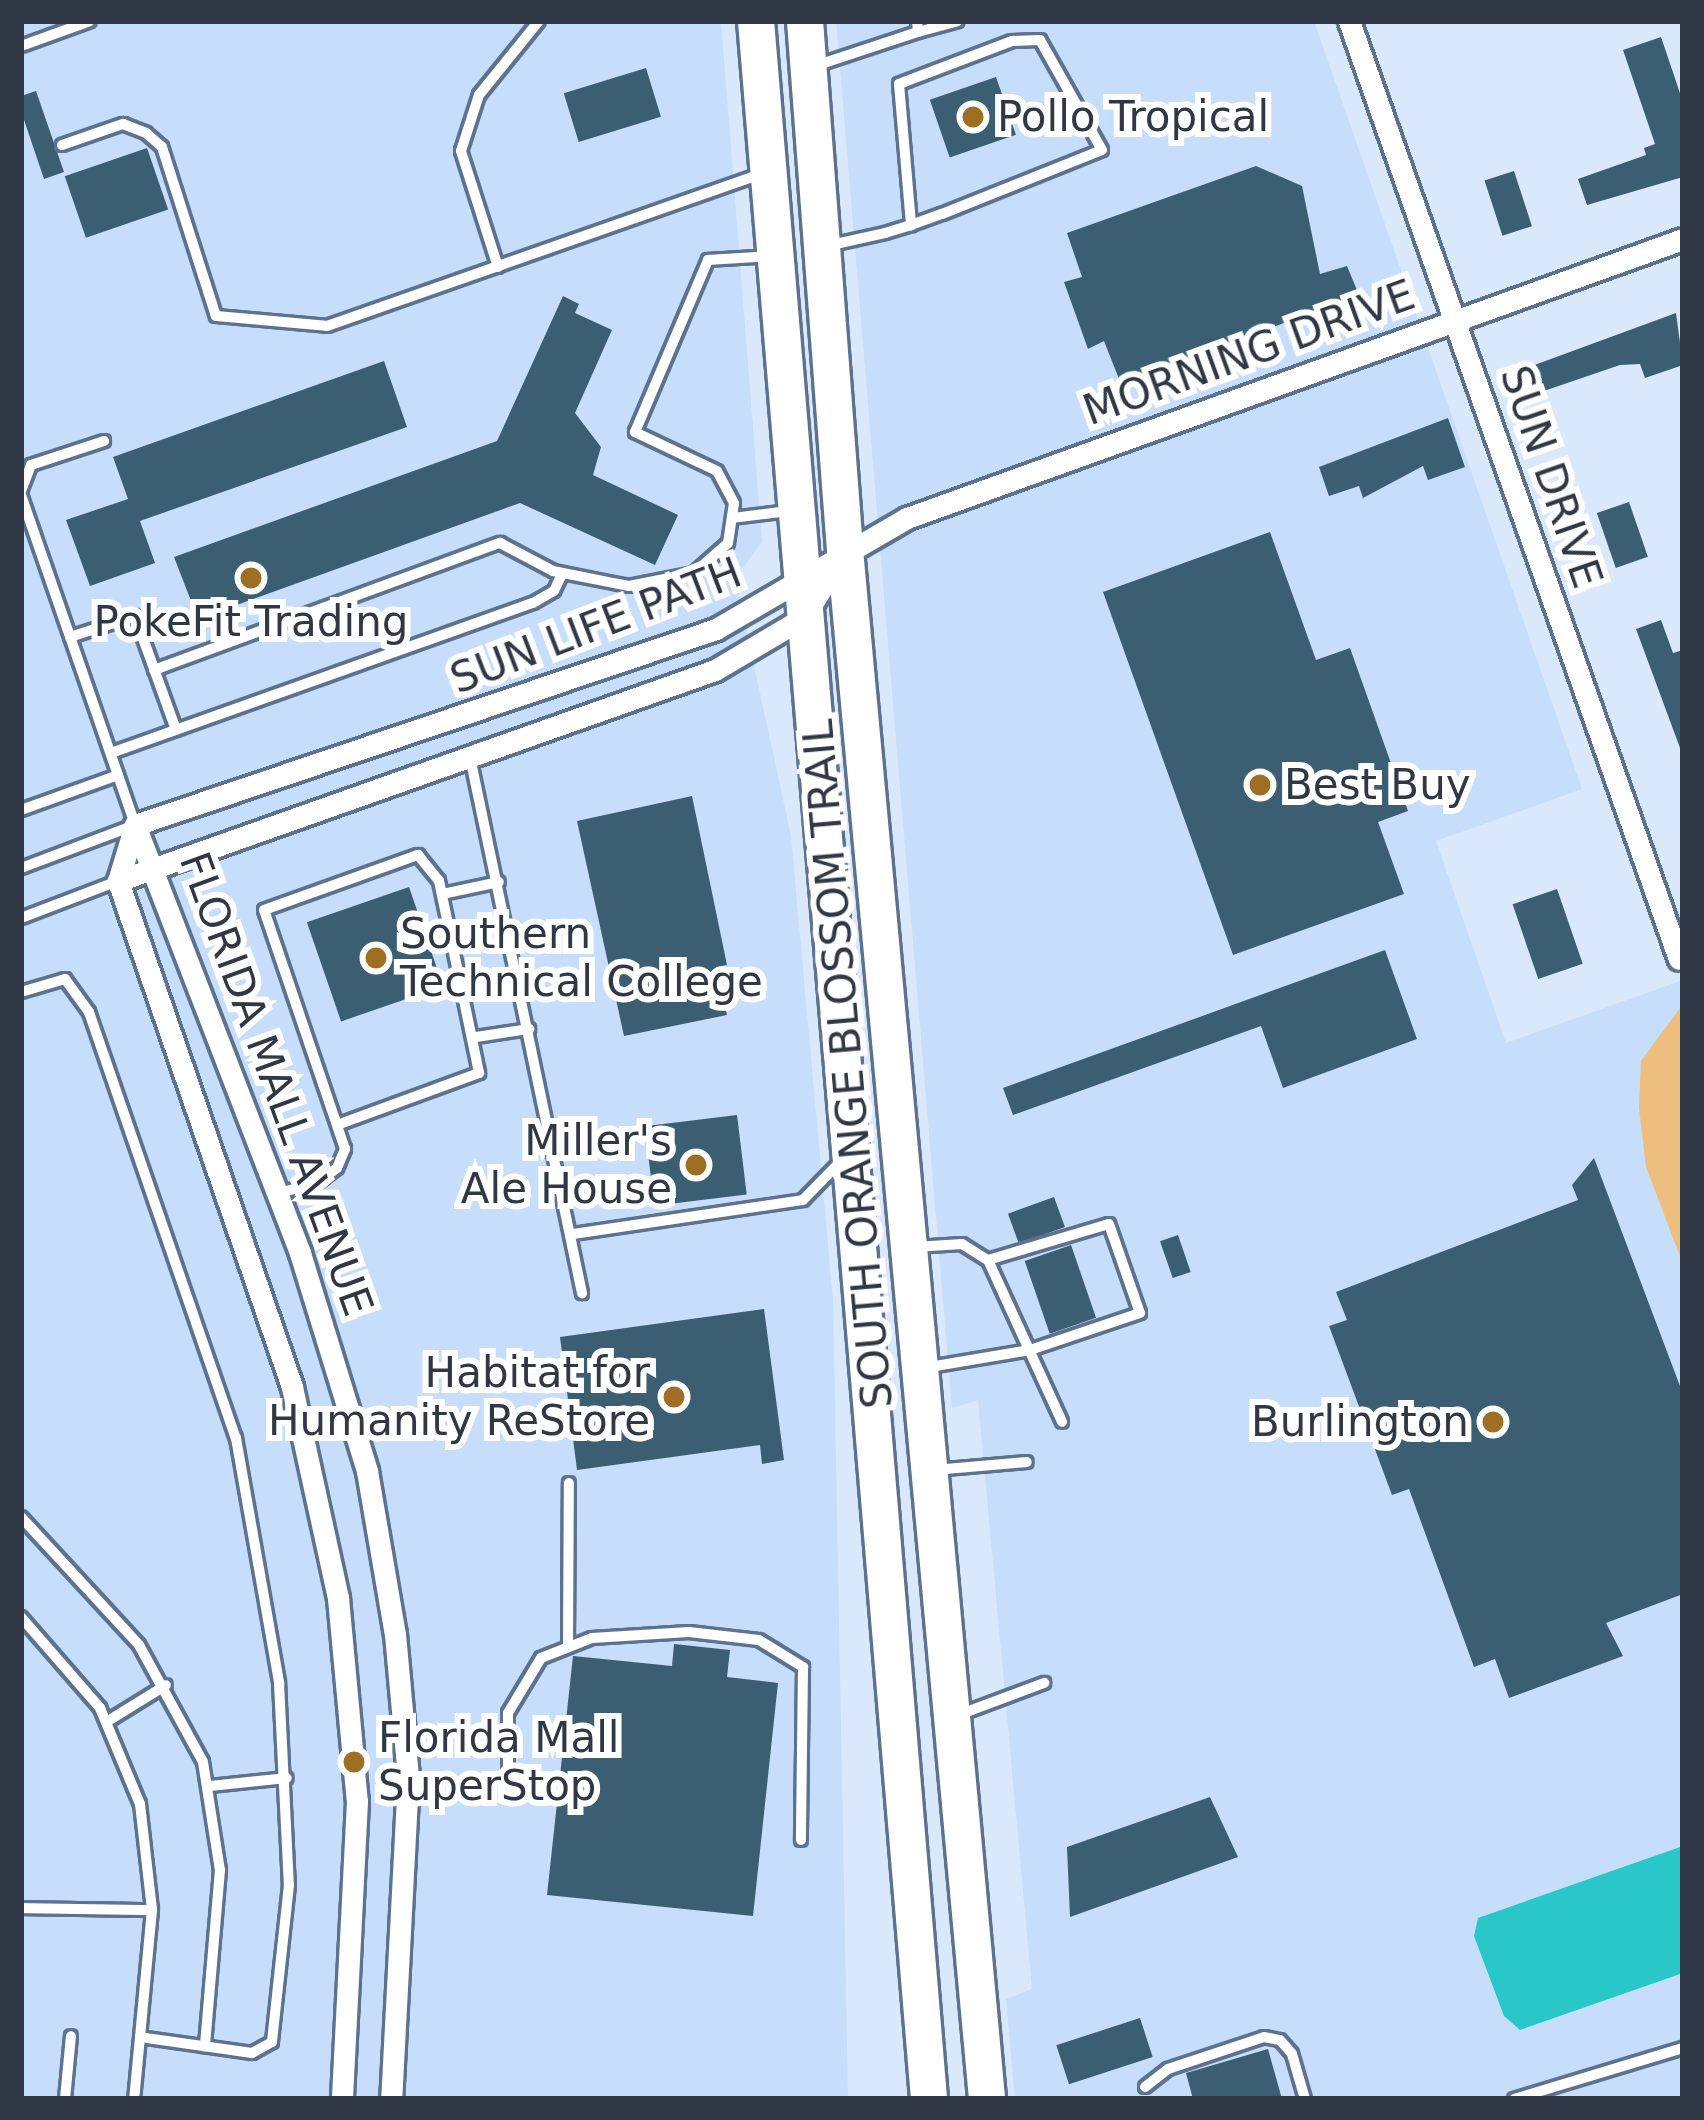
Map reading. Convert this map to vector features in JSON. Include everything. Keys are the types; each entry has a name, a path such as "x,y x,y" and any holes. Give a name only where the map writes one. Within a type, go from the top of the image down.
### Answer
{"main road":[{"name":"SOUTH ORANGE BLOSSOM TRAIL","path":"756,21 929,2099"},
{"name":"SOUTH ORANGE BLOSSOM TRAIL","path":"805,21 845,550 986,2099"}],"street":[{"name":"SUN DRIVE","path":"1349,21 1679,959"},
{"name":"MORNING DRIVE","path":"845,550 907,518 1683,238"},
{"name":"SUN LIFE PATH","path":"118,881 715,670 802,600 845,550"},
{"name":"SUN LIFE PATH","path":"134,825 802,600 845,550"},
{"path":"462,718 470,757"},
{"name":"FLORIDA MALL AVENUE","path":"134,825 157,868 355,1422 395,1634 408,1778 391,2099"},
{"name":"FLORIDA MALL AVENUE","path":"134,825 118,881 292,1387 319,1491 340,1617 357,1801 342,2099"}],"lane":[{"path":"21,46 90,21"},
{"path":"497,267 460,151 479,95 539,21"},
{"path":"809,68 917,26 958,21"},
{"path":"821,246 910,225 1102,150 1040,40 1012,41 899,84 910,225"},
{"path":"62,145 123,124 162,147 216,316 327,326 768,172"},
{"path":"154,670 500,543 562,574 663,585 713,561 728,543 734,503 717,471 635,432 708,260 775,256"},
{"path":"21,868 134,825 21,493 31,465 104,441"},
{"path":"732,518 794,510"},
{"path":"111,753 533,603 554,591 562,574"},
{"path":"70,638 135,616 176,730"},
{"path":"470,757 582,1293"},
{"path":"21,810 118,775"},
{"path":"275,1193 337,1168 345,1149 264,910 418,855 442,894 476,1037 479,1072 340,1124"},
{"path":"21,918 118,881"},
{"path":"442,894 499,882"},
{"path":"21,992 55,978 82,995 215,1371 259,1540 286,1778 289,1885 274,2034 260,2051 140,2037"},
{"path":"476,1037 529,1029"},
{"path":"573,1234 787,1202 827,1184 852,1142"},
{"path":"921,1368 1030,1351 1140,1313 1109,1224 988,1259"},
{"path":"910,1248 962,1244 988,1259 1062,1422"},
{"path":"931,1470 1027,1462"},
{"path":"568,1647 569,1484"},
{"path":"21,1517 123,1624 166,1685 210,1786 220,1870 205,2046"},
{"path":"21,1617 107,1721 140,1804 152,1910 134,2099"},
{"path":"508,1776 508,1712 541,1658 592,1638 689,1632 759,1640 803,1667 801,1840"},
{"path":"952,1717 1043,1683"},
{"path":"107,1721 166,1685"},
{"path":"210,1786 286,1778"},
{"path":"21,1908 152,1910"},
{"path":"65,2099 71,2036"},
{"path":"1145,2087 1168,2069 1264,2037 1292,2054 1305,2099"},
{"path":"1514,2099 1683,2048"}],"shaded area":[{"path":"21,21 721,21 762,542 735,578 791,836 833,1301 848,2099 21,2099"},
{"path":"836,21 1314,21 1582,789 1436,841 1506,1043 1683,980 1683,2099 1015,2099 1006,1999 1032,1989 978,1400 952,1408"},
{"path":"1683,1004 1683,1264 1646,1167 1639,1108 1641,1061"},
{"path":"1683,1846 1683,1973 1520,2030 1504,2016 1474,1936 1478,1918"}],"building":[{"path":"1661,37 1683,102 1683,177 1587,205 1578,179 1646,155 1644,148 1655,144 1623,50"},
{"path":"646,68 661,117 579,142 564,93"},
{"name":"Pollo Tropical","path":"996,77 1016,135 950,157 930,100"},
{"path":"36,91 64,172 44,179 21,111 21,96"},
{"path":"147,148 168,209 86,238 65,176"},
{"path":"1256,166 1302,186 1320,274 1347,266 1359,295 1121,384 1104,341 1088,349 1064,282 1082,277 1067,233"},
{"path":"1514,171 1532,226 1502,236 1485,181"},
{"path":"563,296 579,304 575,313 612,330 575,413 601,447 593,475 678,515 655,565 520,503 198,619 174,557 497,441"},
{"path":"1676,313 1683,365 1645,378 1640,364 1620,365 1538,393 1529,367"},
{"path":"384,361 407,427 140,521 155,563 90,586 66,520 128,499 113,457"},
{"path":"1448,418 1465,467 1428,480 1423,466 1363,498 1359,486 1329,496 1319,467"},
{"path":"1629,502 1648,557 1616,568 1597,513"},
{"path":"1270,532 1316,660 1350,648 1408,811 1378,822 1404,894 1233,955 1103,592"},
{"path":"1661,620 1673,653 1683,650 1680,748 1636,629"},
{"path":"692,796 727,965 716,967 727,1015 624,1036 577,821"},
{"path":"409,887 443,986 341,1021 307,922"},
{"path":"1557,889 1583,964 1538,979 1513,904"},
{"path":"1385,950 1417,1039 1283,1088 1261,1026 1013,1115 1003,1088"},
{"path":"737,1115 747,1194 654,1206 645,1126"},
{"path":"1594,1158 1683,1394 1683,1594 1606,1623 1623,1656 1509,1698 1495,1659 1474,1667 1409,1489 1392,1495 1329,1326 1347,1320 1336,1292 1578,1200 1572,1185"},
{"path":"1054,1197 1065,1227 1019,1244 1008,1214"},
{"path":"1178,1235 1191,1272 1173,1278 1160,1241"},
{"path":"1071,1245 1096,1318 1050,1334 1025,1261"},
{"path":"764,1309 784,1460 762,1464 760,1445 577,1470 560,1337"},
{"path":"674,1644 730,1650 727,1677 778,1683 753,1916 547,1895 573,1656 672,1666"},
{"path":"1210,1797 1238,1857 1070,1917 1067,1847"},
{"path":"1140,2018 1153,2057 1069,2084 1056,2045"},
{"path":"1268,2049 1282,2099 1193,2099 1186,2073"}],"place":[{"name":"Pollo Tropical","path":"973,117"},
{"name":"PokeFit Trading","path":"251,578"},
{"name":"Best Buy","path":"1260,785"},
{"name":"Southern Technical College","path":"376,958"},
{"name":"Miller's Ale House","path":"696,1165"},
{"name":"Habitat for Humanity ReStore","path":"674,1397"},
{"name":"Burlington","path":"1493,1422"},
{"name":"Florida Mall SuperStop","path":"354,1762"}]}
